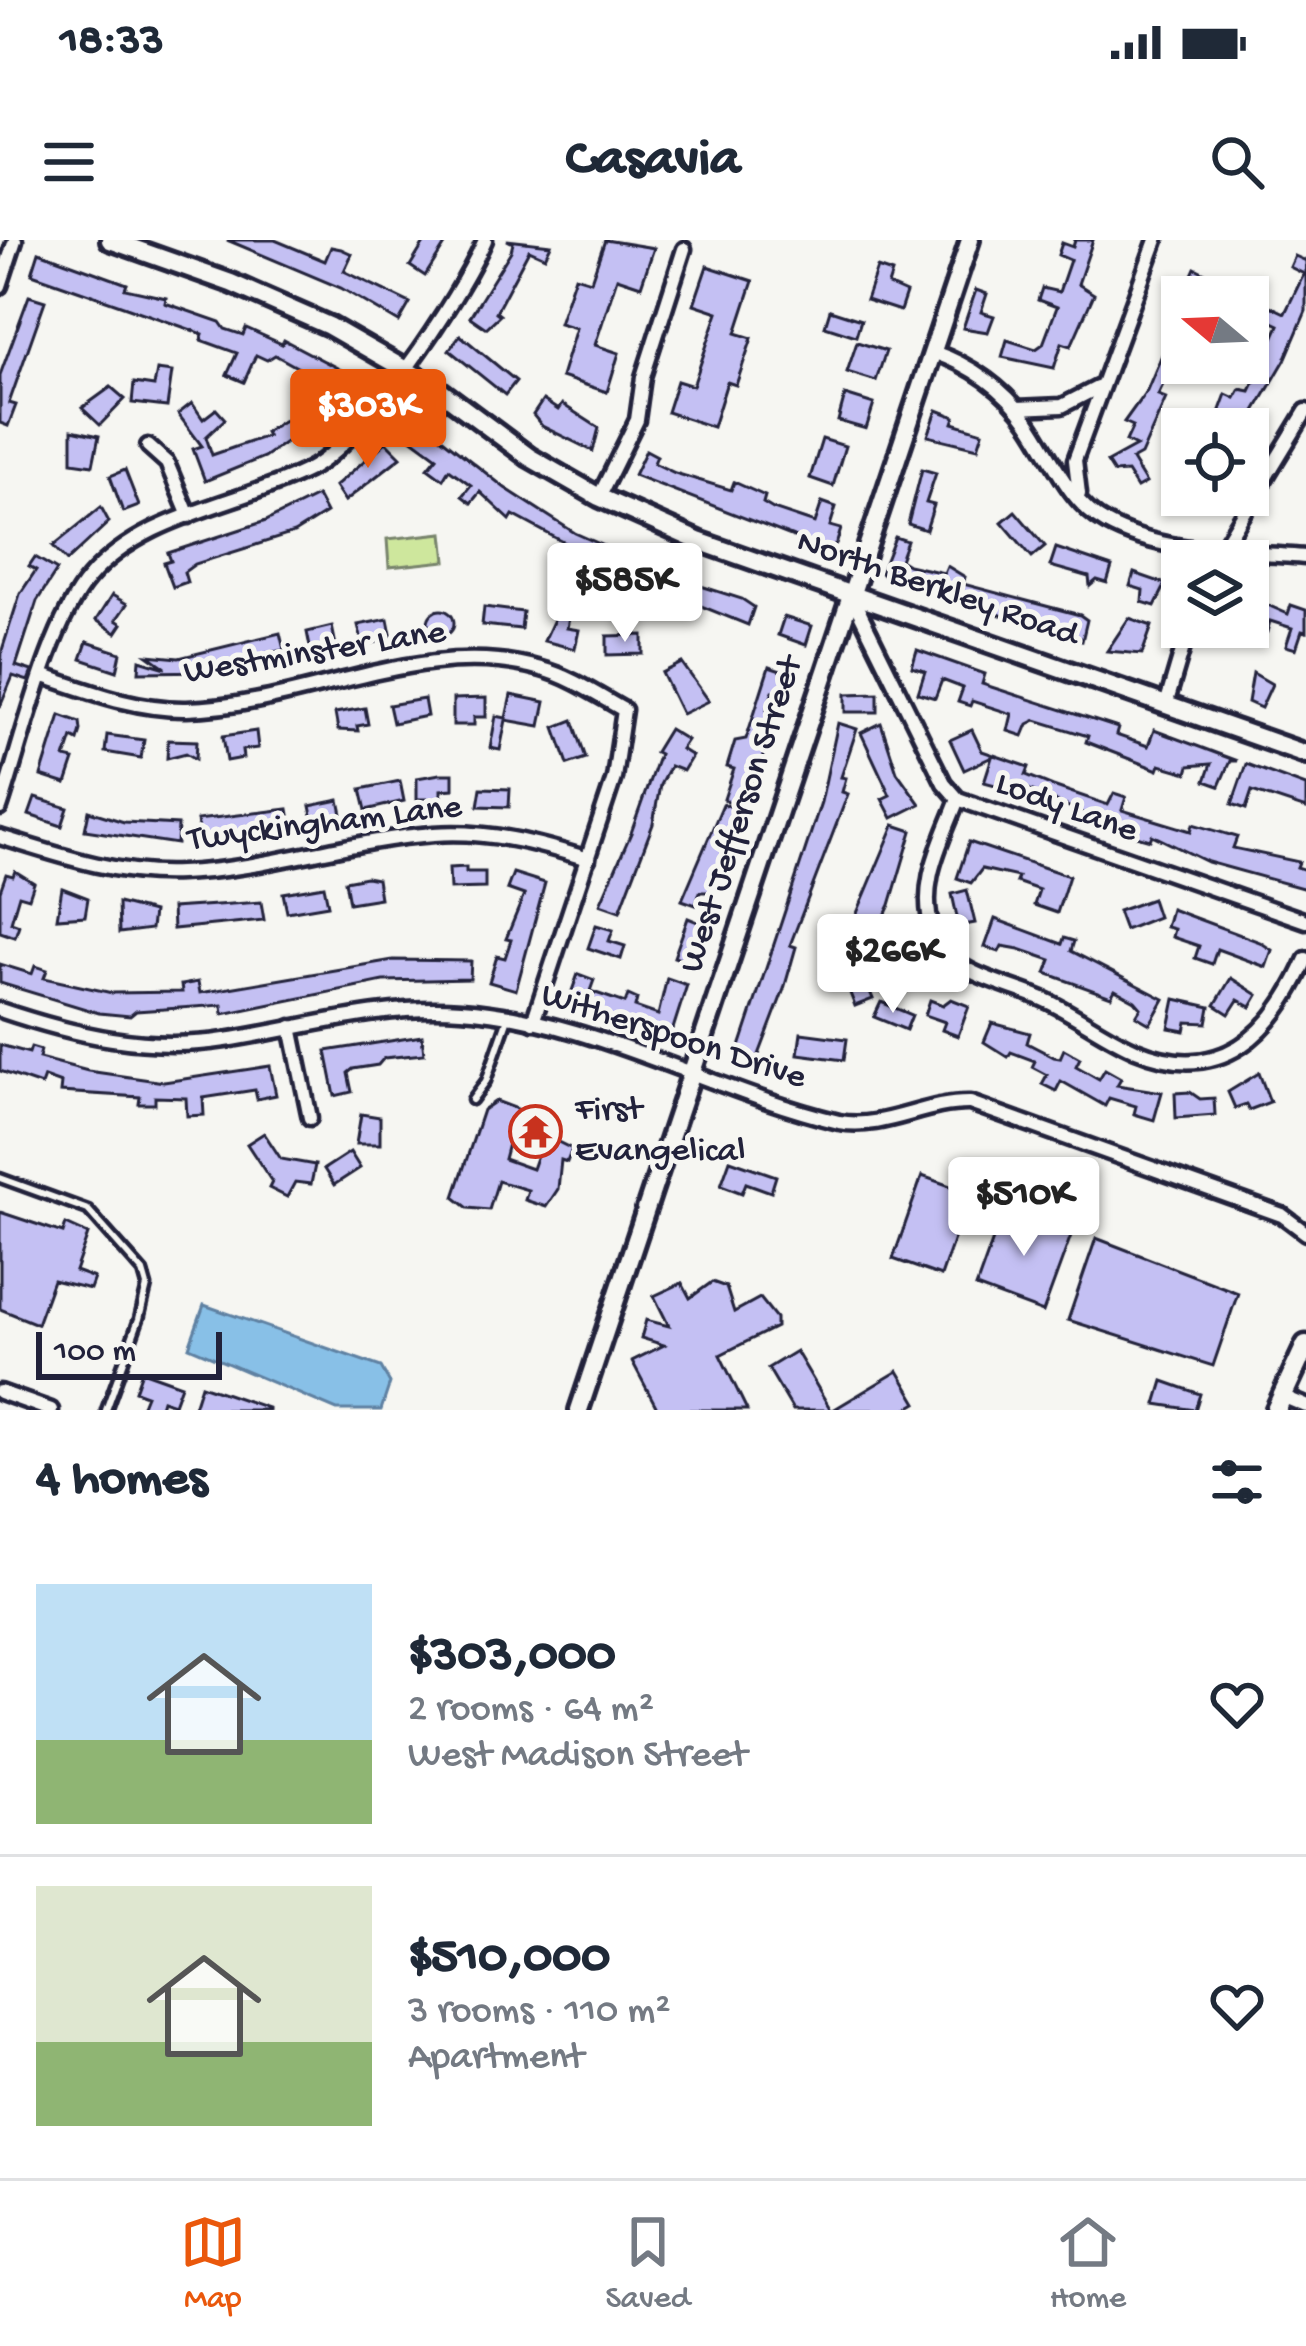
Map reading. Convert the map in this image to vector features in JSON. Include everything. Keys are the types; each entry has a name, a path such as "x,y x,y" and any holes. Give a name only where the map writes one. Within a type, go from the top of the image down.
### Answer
{"main road":[{"path":"1279,1403 1306,1345"}],"street":[{"path":"0,286 15,240"},
{"name":"North Berkley Road","path":"110,240 279,302 404,368 529,457 598,497 698,541 1306,754"},
{"path":"0,808 63,620 85,582 134,539 312,468 363,428 485,240"},
{"name":"West Jefferson Street","path":"579,1410 970,240"},
{"path":"1082,502 1075,460 1156,240"},
{"path":"598,497 637,420 643,377 684,249"},
{"path":"933,352 985,377 1017,408 1082,502 1102,521 1161,541"},
{"path":"1017,408 1062,406 1101,382"},
{"path":"1226,540 1306,411"},
{"path":"148,446 167,464 189,516"},
{"path":"1269,556 1306,557"},
{"name":"Lody Lane","path":"851,595 944,782 958,799 1000,818 1306,922"},
{"path":"1166,705 1183,648"},
{"name":"Westminster Lane","path":"44,676 126,703 188,709 463,660 552,672 624,710 614,778 533,1022"},
{"path":"958,799 927,894 938,941 953,960 1046,1000 1135,1050 1188,1062 1219,1057 1259,1035 1287,1003 1306,958"},
{"name":"Twyckingham Lane","path":"0,837 80,862 175,874 254,867 434,834 523,840 588,859"},
{"path":"913,955 938,941"},
{"name":"Witherspoon Drive","path":"0,1010 122,1043 224,1041 394,1009 463,1010 533,1022 862,1126 970,1103 1282,1216 1306,1232"},
{"path":"291,1027 310,1118"},
{"path":"0,1392 50,1410"},
{"path":"1279,1403 1306,1406"}],"lane":[{"path":"472,1100 486,1081 508,1018"},
{"path":"0,1178 88,1210 143,1272 147,1286 139,1318 106,1410"}],"green space":[{"path":"443,533 446,561 389,567 387,539"}],"water":[{"path":"204,1305 381,1367 390,1383 381,1410 337,1410 189,1347"}],"building":[{"path":"227,240 275,240 325,261 331,247 341,249 352,254 344,271 410,303 399,322 341,288"},
{"path":"426,240 448,240 425,276 410,266"},
{"path":"507,240 551,245 545,257 529,250 496,312 500,315 486,328 470,317 511,251 513,243"},
{"path":"605,240 654,248 641,286 617,278 595,345 619,353 607,392 561,377 576,328 559,323 575,276 591,281"},
{"path":"1075,240 1093,240 1078,284 1094,294 1071,346 1062,343 1054,368 1002,357 1007,340 1036,349 1043,344 1057,307 1038,300 1042,288 1059,292 1070,260 1058,255 1062,243 1073,247"},
{"path":"39,252 127,284 125,289 166,298 165,303 220,322 225,329 243,335 246,328 282,344 284,340 358,379 349,396 275,355 267,360 256,355 244,382 227,375 237,353 201,340 203,334 32,274"},
{"path":"1295,256 1306,261 1306,311 1285,360 1257,408 1221,408 1226,394 1235,398 1240,389 1250,391 1253,384 1269,384 1269,347 1279,325 1269,320 1269,308 1285,313 1304,274 1290,267"},
{"path":"707,266 753,281 736,333 752,338 736,385 727,382 713,427 667,412 677,381 693,386 718,312 694,304"},
{"path":"877,268 892,273 888,285 906,293 900,311 866,300"},
{"path":"976,290 987,294 981,312 994,316 988,332 963,328"},
{"path":"29,296 45,301 9,403 16,405 8,426 0,423 0,375"},
{"path":"830,310 861,320 856,336 825,326"},
{"path":"460,335 516,381 505,395 449,350"},
{"path":"857,342 886,351 876,381 847,372"},
{"path":"1161,357 1163,384 1158,395 1166,398 1141,455 1132,460 1146,483 1137,488 1127,472 1114,473 1107,462 1136,446 1126,441 1133,426 1124,422 1147,390"},
{"path":"157,370 172,372 167,407 132,403 134,383 154,386"},
{"path":"111,387 125,399 100,425 82,408"},
{"path":"845,395 874,404 866,429 838,421"},
{"path":"319,399 330,412 310,431 307,427 264,457 205,481 193,449 202,446 178,414 192,403 203,419 216,409 225,419 206,437 212,455 267,436 265,432 288,418 292,424"},
{"path":"543,400 558,410 562,404 599,428 593,451 542,426 533,415"},
{"path":"937,410 955,417 953,423 983,432 978,448 928,436"},
{"path":"411,414 505,488 575,533 679,579 742,599 754,607 748,625 659,589 657,596 640,590 642,584 603,572 606,565 513,515 510,520 480,492 471,503 462,496 471,485 449,469 443,479 428,468 437,457 400,430"},
{"path":"72,430 99,436 93,465 72,462"},
{"path":"822,439 845,446 833,486 810,478"},
{"path":"386,442 401,457 345,501 335,486"},
{"path":"646,450 657,456 654,463 675,473 731,490 734,482 765,496 763,503 773,509 815,523 822,502 836,507 830,526 841,529 837,542 831,550 814,545 634,475"},
{"path":"922,469 936,473 926,503 934,505 926,530 908,524"},
{"path":"125,470 139,506 123,512 110,476"},
{"path":"317,496 326,513 294,533 195,564 184,572 187,582 173,587 164,563 171,561 168,553 266,521"},
{"path":"101,507 109,522 67,561 53,546"},
{"path":"1015,511 1045,546 1032,557 1002,522"},
{"path":"895,537 907,541 900,560 908,565 944,573 947,566 965,577 963,584 1080,615 1087,620 1082,641 885,578 881,573"},
{"path":"1056,548 1112,567 1107,583 1097,580 1090,586 1089,577 1050,566"},
{"path":"35,557 57,570 37,601 16,666 32,671 28,681 13,676 0,707 2,650 20,594 36,570 29,566"},
{"path":"1134,573 1161,582 1155,606 1142,602 1143,590 1130,586"},
{"path":"112,595 127,604 116,620 122,624 116,633 96,620"},
{"path":"1291,605 1306,610 1306,632 1302,631 1296,649 1286,646 1292,628 1270,621 1269,625 1269,606 1288,614"},
{"path":"484,607 523,612 521,629 482,625"},
{"path":"441,610 454,623 441,636 428,623"},
{"path":"556,615 569,618 567,628 579,630 575,649 544,641"},
{"path":"784,617 812,626 806,645 778,635"},
{"path":"1129,618 1152,626 1142,654 1107,651"},
{"path":"388,619 392,639 363,645 358,625"},
{"path":"332,626 336,646 311,652 307,632"},
{"path":"280,633 284,650 225,661 217,671 139,672 140,660 166,668 148,655 179,658"},
{"path":"643,635 643,654 607,655 607,636"},
{"path":"87,642 121,653 117,671 81,659"},
{"path":"917,650 985,674 982,684 1118,728 1116,735 1148,746 1154,730 1237,761 1230,761 1219,786 1205,781 1211,764 1189,766 1187,773 1160,765 1158,770 1086,742 1088,736 1036,720 1028,724 1023,736 1008,731 1012,714 972,701 970,706 958,702 963,688 942,680 935,698 918,693 925,671 912,667"},
{"path":"682,663 709,701 682,714 662,673"},
{"path":"769,667 787,673 780,693 773,691 767,709 775,712 761,763 740,809 724,799 734,769 727,767 735,741 746,739"},
{"path":"1253,673 1272,684 1261,708 1248,702"},
{"path":"878,693 878,712 846,712 846,694"},
{"path":"511,695 545,702 540,726 506,720 500,750 490,748 496,716 506,718"},
{"path":"486,698 486,717 474,717 474,725 453,725 453,699"},
{"path":"424,699 427,716 393,723 389,705"},
{"path":"365,708 368,724 357,726 358,731 338,730 335,713"},
{"path":"60,715 80,722 81,730 78,740 72,737 65,758 74,760 66,784 41,776"},
{"path":"573,720 586,758 568,764 555,727"},
{"path":"838,723 857,729 841,777 846,778 842,792 848,794 790,945 796,947 784,989 754,1068 735,1062 821,802"},
{"path":"881,723 897,772 920,804 892,818 882,799 890,795 861,733"},
{"path":"669,729 687,740 681,749 692,756 683,771 670,766 660,785 653,824 620,911 600,904 631,833 659,754 655,752"},
{"path":"972,730 982,751 1029,767 1026,775 1053,786 1108,805 1114,793 1126,797 1122,810 1191,831 1193,824 1237,837 1233,848 1299,862 1297,867 1306,870 1306,889 1208,862 1152,835 1150,840 1133,835 1026,788 1025,793 984,782 992,757 964,770 950,740"},
{"path":"256,731 258,748 242,750 243,758 227,761 223,736"},
{"path":"107,735 144,740 141,758 105,752"},
{"path":"168,740 197,741 196,759 186,753 167,758"},
{"path":"1246,764 1306,786 1306,809 1252,791 1246,809 1232,804"},
{"path":"453,774 453,789 441,790 441,799 417,799 417,778"},
{"path":"400,781 404,801 366,810 361,789"},
{"path":"481,788 510,789 509,807 478,806"},
{"path":"35,798 68,808 62,826 29,815"},
{"path":"339,800 343,819 314,825 310,806"},
{"path":"723,804 740,809 735,837 731,849 726,848 715,892 700,892 696,905 682,900"},
{"path":"288,809 291,826 282,830 201,843 197,820"},
{"path":"89,811 124,822 178,825 177,844 85,830"},
{"path":"894,825 912,831 890,905 877,932 870,929 866,943 847,937"},
{"path":"969,842 1069,876 1057,913 1034,905 1039,890 1016,882 1018,877 982,869 971,883 957,878"},
{"path":"466,867 466,872 485,872 485,888 450,889 449,868"},
{"path":"15,871 34,883 29,898 19,895 11,922 19,925 15,937 0,932 0,891 6,874 13,876"},
{"path":"513,873 545,883 516,990 489,982 497,956 505,958 511,940 506,939 524,895 507,889"},
{"path":"377,879 380,898 349,903 345,881"},
{"path":"324,886 328,905 287,912 283,893"},
{"path":"62,888 88,898 85,916 57,918"},
{"path":"967,890 975,923 959,926 952,894"},
{"path":"1152,899 1158,917 1125,930 1118,911"},
{"path":"261,902 264,920 173,929 172,908"},
{"path":"118,903 153,912 151,929 119,933"},
{"path":"1171,909 1260,942 1272,950 1266,967 1217,949 1212,964 1195,958 1199,946 1172,937 1174,929 1166,927"},
{"path":"688,918 708,926 695,964 674,957"},
{"path":"995,919 1062,944 1064,938 1074,941 1071,951 1164,999 1150,1024 1136,1016 1141,1008 1135,1001 1115,990 1111,997 1046,973 1051,960 1019,949 1002,946 999,952 985,947"},
{"path":"596,925 613,930 609,941 625,946 621,959 588,948"},
{"path":"868,959 873,973 864,977 873,999 855,1006 841,970"},
{"path":"393,960 471,961 470,979 383,981 223,1014 222,1005 136,1011 130,1016 99,1013 0,983 0,964 32,974 35,966 47,970 44,978 112,993 182,992 181,985 198,982 200,993"},
{"path":"578,974 594,980 590,991 625,1003 628,995 637,999 635,1007 658,1015 667,978 687,985 671,1035 638,1024 636,1029 568,1002"},
{"path":"1231,978 1258,995 1251,1007 1238,1000 1229,1014 1215,1005"},
{"path":"951,999 969,1006 958,1036 942,1030 945,1022 925,1015 930,1000 943,1005"},
{"path":"1175,999 1210,1007 1207,1023 1187,1022 1185,1031 1169,1028"},
{"path":"881,1002 912,1015 906,1030 874,1017"},
{"path":"992,1023 1030,1033 1027,1043 1054,1057 1060,1058 1064,1049 1080,1058 1076,1066 1099,1079 1105,1069 1121,1078 1117,1085 1162,1092 1154,1120 1134,1114 1136,1106 1109,1098 1105,1106 1061,1081 1056,1091 1042,1084 1047,1075 1032,1067 1035,1061 1011,1052 1008,1057 984,1042"},
{"path":"801,1033 847,1039 844,1060 798,1054"},
{"path":"422,1036 424,1054 384,1058 378,1065 353,1069 348,1073 352,1092 335,1096 326,1051"},
{"path":"0,1045 29,1053 31,1047 41,1050 39,1058 88,1071 164,1082 270,1066 276,1095 257,1099 255,1090 203,1098 204,1115 187,1116 186,1098 155,1097 155,1104 139,1104 140,1097 60,1092 61,1083 44,1077 41,1085 0,1071"},
{"path":"1259,1073 1270,1102 1249,1110 1246,1104 1235,1108 1228,1092"},
{"path":"1190,1092 1200,1099 1214,1098 1215,1115 1176,1118 1175,1093"},
{"path":"496,1101 517,1109 504,1159 532,1169 544,1135 572,1149 567,1162 561,1160 558,1189 546,1207 525,1200 528,1190 498,1181 489,1210 468,1208 454,1197 483,1110"},
{"path":"361,1114 380,1117 380,1144 356,1144"},
{"path":"264,1133 281,1159 315,1165 311,1184 295,1182 287,1197 269,1188 272,1182 247,1144"},
{"path":"350,1152 360,1168 334,1185 324,1169"},
{"path":"730,1160 776,1176 771,1192 746,1183 742,1193 721,1185"},
{"path":"922,1176 970,1193 941,1276 893,1259"},
{"path":"1005,1206 1073,1230 1043,1312 976,1287"},
{"path":"0,1212 63,1233 66,1224 88,1234 75,1271 94,1278 90,1289 53,1280 37,1324 0,1309"},
{"path":"1096,1238 1238,1293 1213,1366 1068,1320"},
{"path":"712,1282 726,1287 734,1312 760,1298 776,1318 776,1327 720,1355 747,1410 658,1410 632,1361 664,1345 641,1338 646,1320 669,1326 654,1296 682,1283 690,1298"},
{"path":"796,1351 831,1410 793,1410 768,1368"},
{"path":"142,1371 181,1385 174,1404 162,1400 159,1410 140,1410 146,1395 135,1391"},
{"path":"898,1371 917,1403 905,1410 833,1410"},
{"path":"1163,1381 1200,1394 1195,1410 1156,1404"},
{"path":"201,1385 268,1408 268,1410 193,1410"}],"place":[{"name":"First Evangelical","path":"536,1132"}]}
